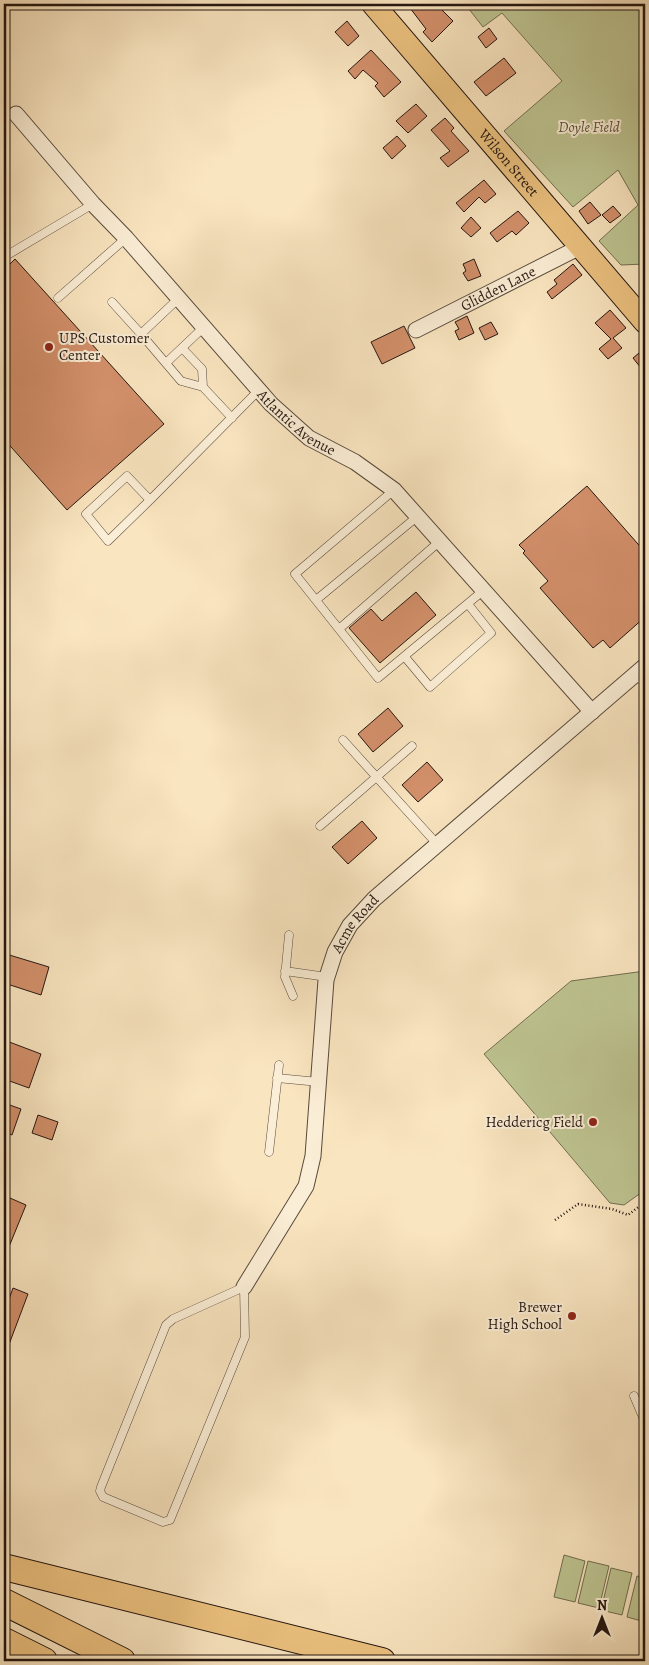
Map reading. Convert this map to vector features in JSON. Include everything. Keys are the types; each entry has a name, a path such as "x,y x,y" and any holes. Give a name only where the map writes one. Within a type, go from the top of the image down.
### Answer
{"highway":[{"path":"4,1567 382,1661"},
{"path":"4,1602 122,1661"},
{"path":"4,1641 44,1661"}],"main road":[{"name":"Wilson Street","path":"373,4 645,322"}],"street":[{"name":"Atlantic Avenue","path":"16,114 92,204 126,238 271,404 309,438 355,462 394,490 592,712"},
{"name":"Glidden Lane","path":"416,330 580,247"},
{"name":"Acme Road","path":"244,1286 306,1186 313,1156 327,977 335,952 350,925 374,899 592,712 642,675"}],"lane":[{"path":"4,257 92,204"},
{"path":"58,298 126,238"},
{"path":"141,334 179,298"},
{"path":"112,302 181,381 203,387 232,418"},
{"path":"166,363 204,328"},
{"path":"182,348 202,369 203,387"},
{"path":"150,500 127,476 86,514 108,541 150,500 232,418 259,390"},
{"path":"394,490 295,574 378,678 484,590"},
{"path":"316,600 418,516"},
{"path":"339,629 440,541"},
{"path":"405,657 430,686 491,633 468,604"},
{"path":"343,740 438,845"},
{"path":"320,826 412,746"},
{"path":"289,935 285,977 292,996"},
{"path":"285,971 327,977"},
{"path":"269,1152 279,1065"},
{"path":"277,1078 318,1082"},
{"path":"244,1286 245,1337 170,1520 163,1522 103,1498 101,1487 166,1326 173,1319 244,1286"},
{"path":"634,1396 645,1422"}],"path":[{"path":"555,1220 578,1204 612,1209 628,1215 645,1202"}],"green space":[{"name":"Doyle Field","path":"465,4 645,4 645,264 621,265 599,241 638,205 618,170 573,207 504,131 562,81 502,13 483,27"},
{"name":"Heddericg Field","path":"645,971 645,1190 624,1205 610,1203 484,1054 571,981"},
{"path":"564,1555 585,1561 575,1602 554,1597"},
{"path":"588,1561 609,1566 599,1608 578,1603"},
{"path":"611,1568 632,1573 622,1615 601,1610"},
{"path":"637,1576 645,1578 645,1622 627,1617"}],"building":[{"path":"407,4 436,4 453,21 432,42 423,32 426,29"},
{"path":"347,21 359,36 348,46 335,32"},
{"path":"489,28 497,39 486,48 478,37"},
{"path":"371,50 401,82 384,97 375,86 378,83 363,70 355,79 348,71"},
{"path":"504,58 516,73 486,96 474,82"},
{"path":"416,104 427,116 408,133 396,121"},
{"path":"445,118 454,128 451,131 469,151 448,167 440,158 450,151 431,130"},
{"path":"397,136 406,146 392,159 383,148"},
{"path":"484,180 496,194 485,203 479,197 464,212 456,203"},
{"path":"590,202 601,215 588,224 579,211"},
{"path":"613,206 621,215 610,223 602,215"},
{"path":"518,211 529,223 516,235 512,231 497,242 490,233"},
{"path":"471,217 481,228 471,237 461,228"},
{"name":"UPS Customer Center","path":"15,259 164,424 67,510 4,439 4,270"},
{"path":"474,259 481,276 468,281 463,273 466,271 463,264"},
{"path":"573,264 582,275 552,299 547,292 557,284 554,280"},
{"path":"610,310 626,328 613,338 622,348 608,359 599,349 611,339 595,323"},
{"path":"467,316 474,333 459,340 455,331 459,329 455,322"},
{"path":"491,322 498,334 485,340 479,328"},
{"path":"404,326 415,348 382,364 371,342"},
{"path":"645,348 645,373 633,358"},
{"path":"587,486 645,552 645,617 610,648 603,640 593,648 540,588 548,581 523,553 525,551 519,545"},
{"path":"416,592 436,615 380,663 349,628 371,609 382,621"},
{"path":"388,708 403,726 373,752 358,734"},
{"path":"427,762 443,780 418,802 402,785"},
{"path":"362,821 377,838 348,864 332,847"},
{"path":"6,954 49,967 41,995 4,983"},
{"path":"4,1040 41,1054 29,1088 4,1079"},
{"path":"4,1103 21,1109 12,1135 4,1132"},
{"path":"38,1115 58,1122 52,1140 32,1133"},
{"path":"10,1198 26,1205 4,1259 4,1214"},
{"path":"13,1288 28,1294 5,1355 4,1313"}],"place":[{"name":"UPS Customer Center","path":"49,347"},
{"name":"Heddericg Field","path":"593,1122"},
{"name":"Brewer High School","path":"572,1316"}]}
